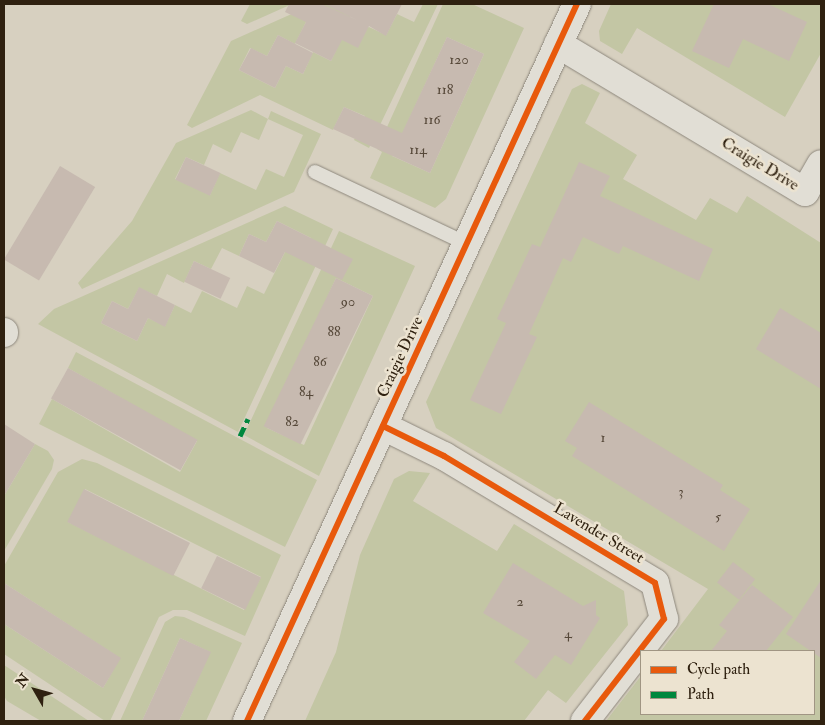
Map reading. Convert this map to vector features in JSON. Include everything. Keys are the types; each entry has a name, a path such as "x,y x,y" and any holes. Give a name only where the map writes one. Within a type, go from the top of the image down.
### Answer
{"street":[{"name":"Craigie Drive","path":"247,721 576,4"},
{"name":"Craigie Drive","path":"558,44 805,192 821,164"},
{"name":"Lavender Street","path":"383,426 444,456 655,583 664,619 585,721"}],"lane":[{"path":"315,172 467,244"}],"green space":[{"path":"250,4 292,4 247,24 241,21"},
{"path":"314,4 357,4 350,17 306,22 295,44 278,35 267,56 250,48 239,70 275,88 286,66 303,74 313,52 331,61 341,40 369,27 386,35 397,14 414,22 423,4 438,4 369,148 354,140 365,116 344,107 333,130 260,95 192,128 187,125 231,41"},
{"path":"443,4 472,4 524,28 446,199 435,208 370,178 382,152 377,149","holes":["447,37 484,54 430,173 392,156"]},
{"path":"611,4 821,4 821,53 785,117 637,28 622,54 600,41 599,31"},
{"path":"582,84 600,93 585,123 637,155 623,179 696,220 710,198 737,213 747,196 821,243 821,721 606,721 640,677 640,715 815,715 815,650 662,650 708,589 436,428 426,402 572,89"},
{"path":"251,110 268,119 271,111 321,134 294,192 82,289 78,283 132,221 176,143","holes":["268,119 303,135 284,177 266,169 256,190 220,173 210,195 175,179 186,157 204,165 213,144 231,153 241,132 259,140"]},
{"path":"285,206 333,229 238,432 38,324 54,309","holes":["277,221 311,238 285,252 264,294 247,286 237,308 202,291 191,313 175,305 165,326 148,318 137,341 101,323 112,301 128,309 139,288 157,296 167,274 184,283 194,261 211,269 222,248 239,256 249,234 266,242"]},
{"path":"339,231 415,266 319,476 244,435","holes":["336,278 373,296 304,445 267,428"]},
{"path":"76,352 317,480 285,547 39,424 52,399 180,472 197,441 68,368"},
{"path":"35,444 48,451 54,460 52,469 4,551 4,496"},
{"path":"82,459 97,463 281,555 245,636 187,610 173,610 159,617 110,721 105,721 4,654 4,624 103,688 120,658 4,583 4,566 58,472","holes":["85,489 261,577 244,610 68,522"]},
{"path":"409,471 430,473 413,501 497,551 514,524 624,591 628,625 566,703 548,690 524,721 305,721 336,652 360,555 394,479"},
{"path":"175,616 184,617 242,643 206,721 179,721 210,652 180,638 142,721 120,721 165,622"},
{"path":"4,665 89,721 41,721 7,701 4,696"}],"building":[{"path":"289,4 322,4 357,20 324,4 402,4 386,36 369,26 358,48 342,40 331,61 295,43 306,22 285,12"},
{"path":"714,4 768,4 807,22 789,61 743,39 729,68 692,51"},
{"path":"278,35 313,53 303,74 286,66 275,88 239,70 251,48 267,56"},
{"path":"447,37 484,54 430,173 333,129 344,107 402,133"},
{"path":"186,157 220,173 210,196 175,180"},
{"path":"579,162 610,176 600,196 713,249 699,281 623,246 619,254 583,237 571,262 563,258 529,334 537,337 501,414 470,400 506,323 497,319 532,244 540,247"},
{"path":"60,166 95,187 39,281 4,259"},
{"path":"277,221 353,259 342,280 285,252 274,273 239,256 249,234 266,242"},
{"path":"194,261 230,278 221,299 184,282"},
{"path":"336,278 373,296 301,444 264,426"},
{"path":"139,287 175,305 165,327 148,318 137,341 101,323 112,301 128,309"},
{"path":"780,308 821,333 821,389 756,349"},
{"path":"68,368 197,440 180,470 51,399"},
{"path":"589,402 723,485 720,490 750,509 724,551 572,456 577,448 565,441"},
{"path":"4,424 35,444 4,496"},
{"path":"84,489 190,543 173,576 67,522"},
{"path":"217,556 261,577 245,610 201,588"},
{"path":"733,562 755,579 739,600 717,582"},
{"path":"513,563 583,606 596,600 596,615 600,618 571,665 555,655 536,679 514,662 530,641 483,613"},
{"path":"821,580 821,658 815,654 815,650 809,650 786,634"},
{"path":"4,583 121,658 103,688 4,624"},
{"path":"752,585 793,617 767,650 712,650 727,631 719,625"},
{"path":"180,638 211,652 179,721 142,721"}],"marked path":[{"path":"240,436 248,419"}],"cycle path":[{"path":"247,721 577,4"},
{"path":"383,426 444,456 655,583 664,619 585,721"}]}
